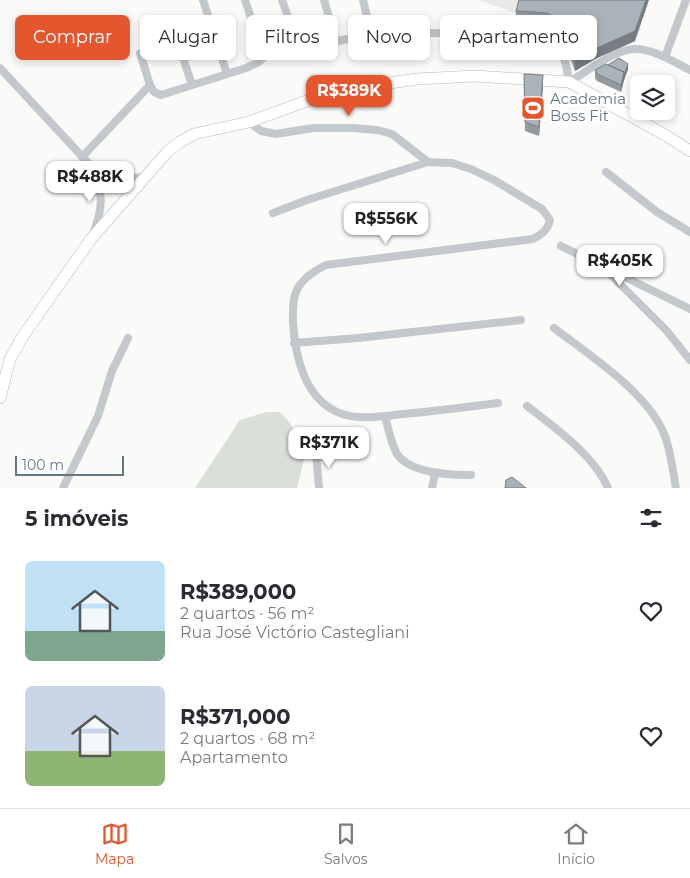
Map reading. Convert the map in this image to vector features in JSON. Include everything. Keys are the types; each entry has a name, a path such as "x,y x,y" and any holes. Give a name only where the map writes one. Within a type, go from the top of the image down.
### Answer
{"street":[{"path":"203,0 227,74"},
{"path":"245,0 250,15"},
{"path":"282,0 287,15"},
{"path":"324,0 328,15"},
{"path":"363,0 367,15"},
{"path":"666,57 686,0"},
{"path":"430,32 546,33 556,42 567,68 569,82"},
{"path":"569,82 624,50 636,49 666,57 690,70"},
{"path":"142,60 150,85 154,92 161,95 227,74 261,60"},
{"path":"184,60 192,85"},
{"path":"0,68 91,166 109,176 120,179 144,177"},
{"path":"0,398 10,358 23,336 91,239 168,151 194,134 249,122 323,95 377,84 475,76 569,82 667,136 690,151"},
{"path":"82,157 150,85"},
{"path":"249,122 261,131 276,134 313,128 377,130 392,134 428,162"},
{"path":"273,213 307,200 428,162 465,167 494,180 542,209 550,220 548,227 542,234 533,239 326,265 314,270 296,291 293,307 294,344 304,376 314,393 327,407 342,414 385,416 498,403"},
{"path":"91,166 98,180 101,201 91,239"},
{"path":"606,172 657,212 690,232"},
{"path":"561,246 690,309"},
{"path":"600,265 666,330 690,360"},
{"path":"294,344 521,320"},
{"path":"554,328 618,378 656,417 666,438 676,488"},
{"path":"63,488 98,416 112,372 128,338"},
{"path":"527,406 585,456 608,488"},
{"path":"385,416 397,454 412,466 435,473 472,475"},
{"path":"316,452 319,488"},
{"path":"432,488 435,473"}],"shaded area":[{"path":"479,0 523,0 518,14"},
{"path":"267,412 280,412 290,423 306,451 297,488 195,488 240,420"}],"building":[{"path":"519,0 646,0 635,31 597,48 597,15 551,15 516,11"},
{"path":"619,58 628,64 624,75 624,72 608,65"},
{"path":"606,64 624,72 621,85 597,74 595,70"},
{"name":"Academia Boss Fit","path":"524,74 543,75 539,127 525,122"},
{"path":"512,477 526,488 505,488 506,480"}],"place":[{"name":"Academia Boss Fit","path":"533,108"}]}
